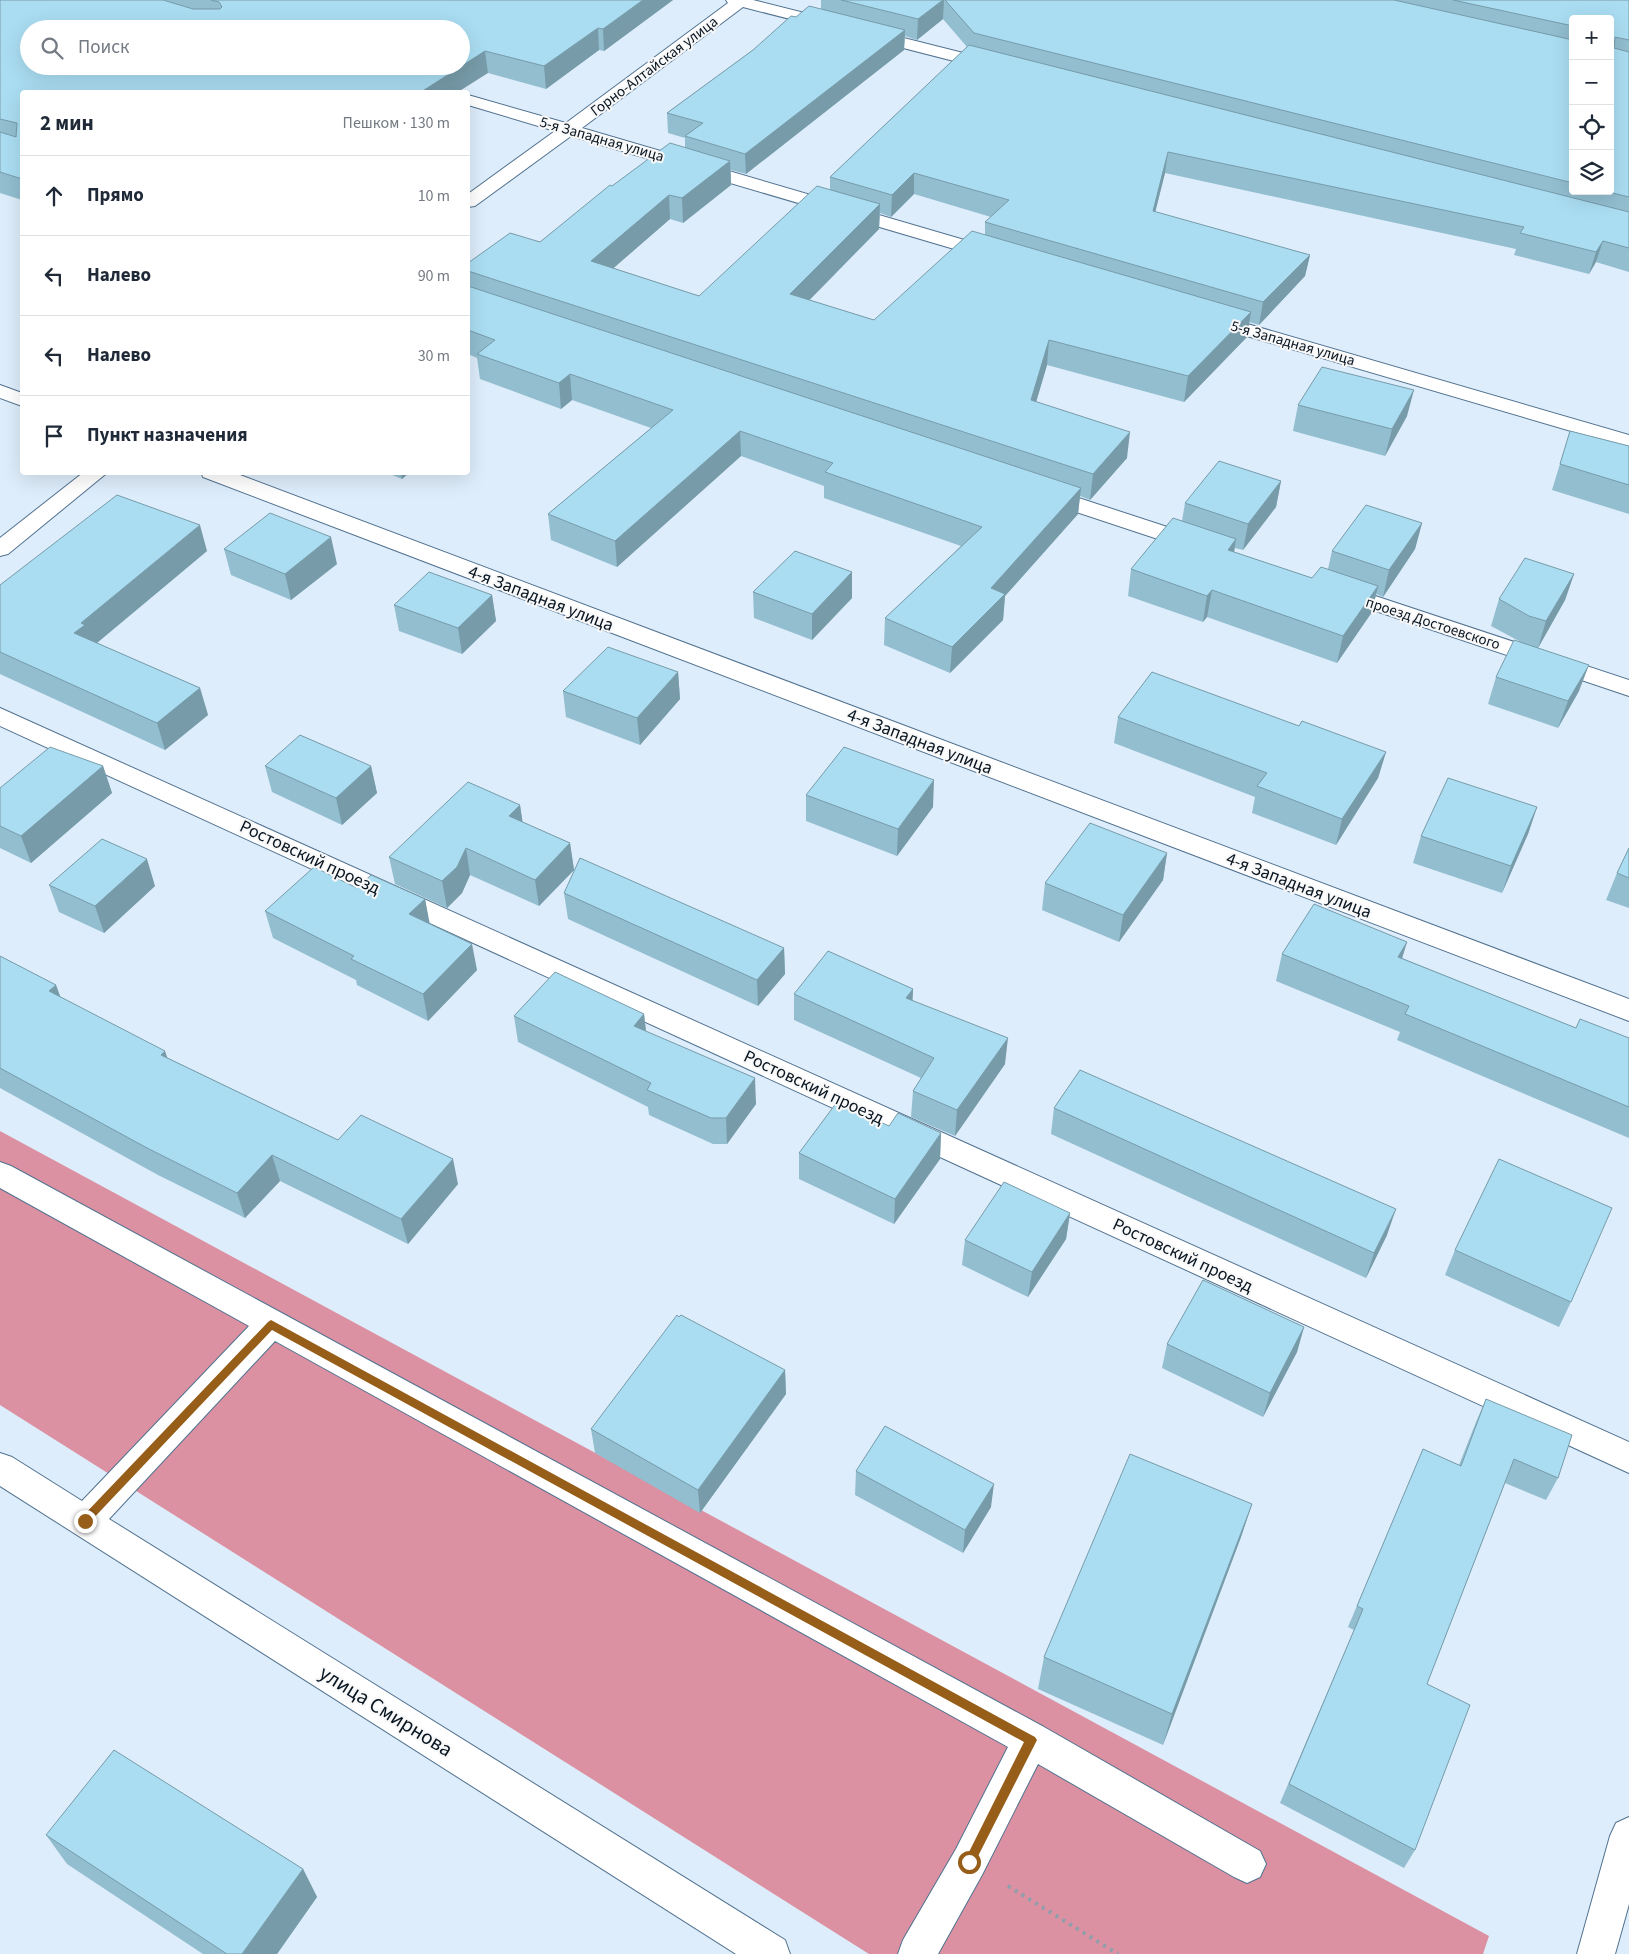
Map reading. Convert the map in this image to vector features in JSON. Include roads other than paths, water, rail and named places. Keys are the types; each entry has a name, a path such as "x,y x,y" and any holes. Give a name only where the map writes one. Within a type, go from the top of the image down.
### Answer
{"street":[{"path":"739,1 1011,70"},
{"name":"Горно-Алтайская улица","path":"470,201 570,130 739,1"},
{"name":"5-я Западная улица","path":"470,101 1008,259"},
{"name":"5-я Западная улица","path":"1200,316 1629,442"},
{"path":"0,391 20,399"},
{"path":"0,549 94,475"},
{"name":"4-я Западная улица","path":"219,475 1629,1010"},
{"path":"1025,487 1214,550"},
{"name":"проезд Достоевского","path":"1317,584 1629,688"},
{"name":"Ростовский проезд","path":"0,716 1629,1458"},
{"path":"0,1174 1031,1740 1247,1864"},
{"path":"85,1521 271,1324"},
{"name":"улица Смирнова","path":"0,1468 771,1954"},
{"path":"917,1954 969,1862 1031,1740"},
{"path":"1596,1954 1629,1836"}]}
